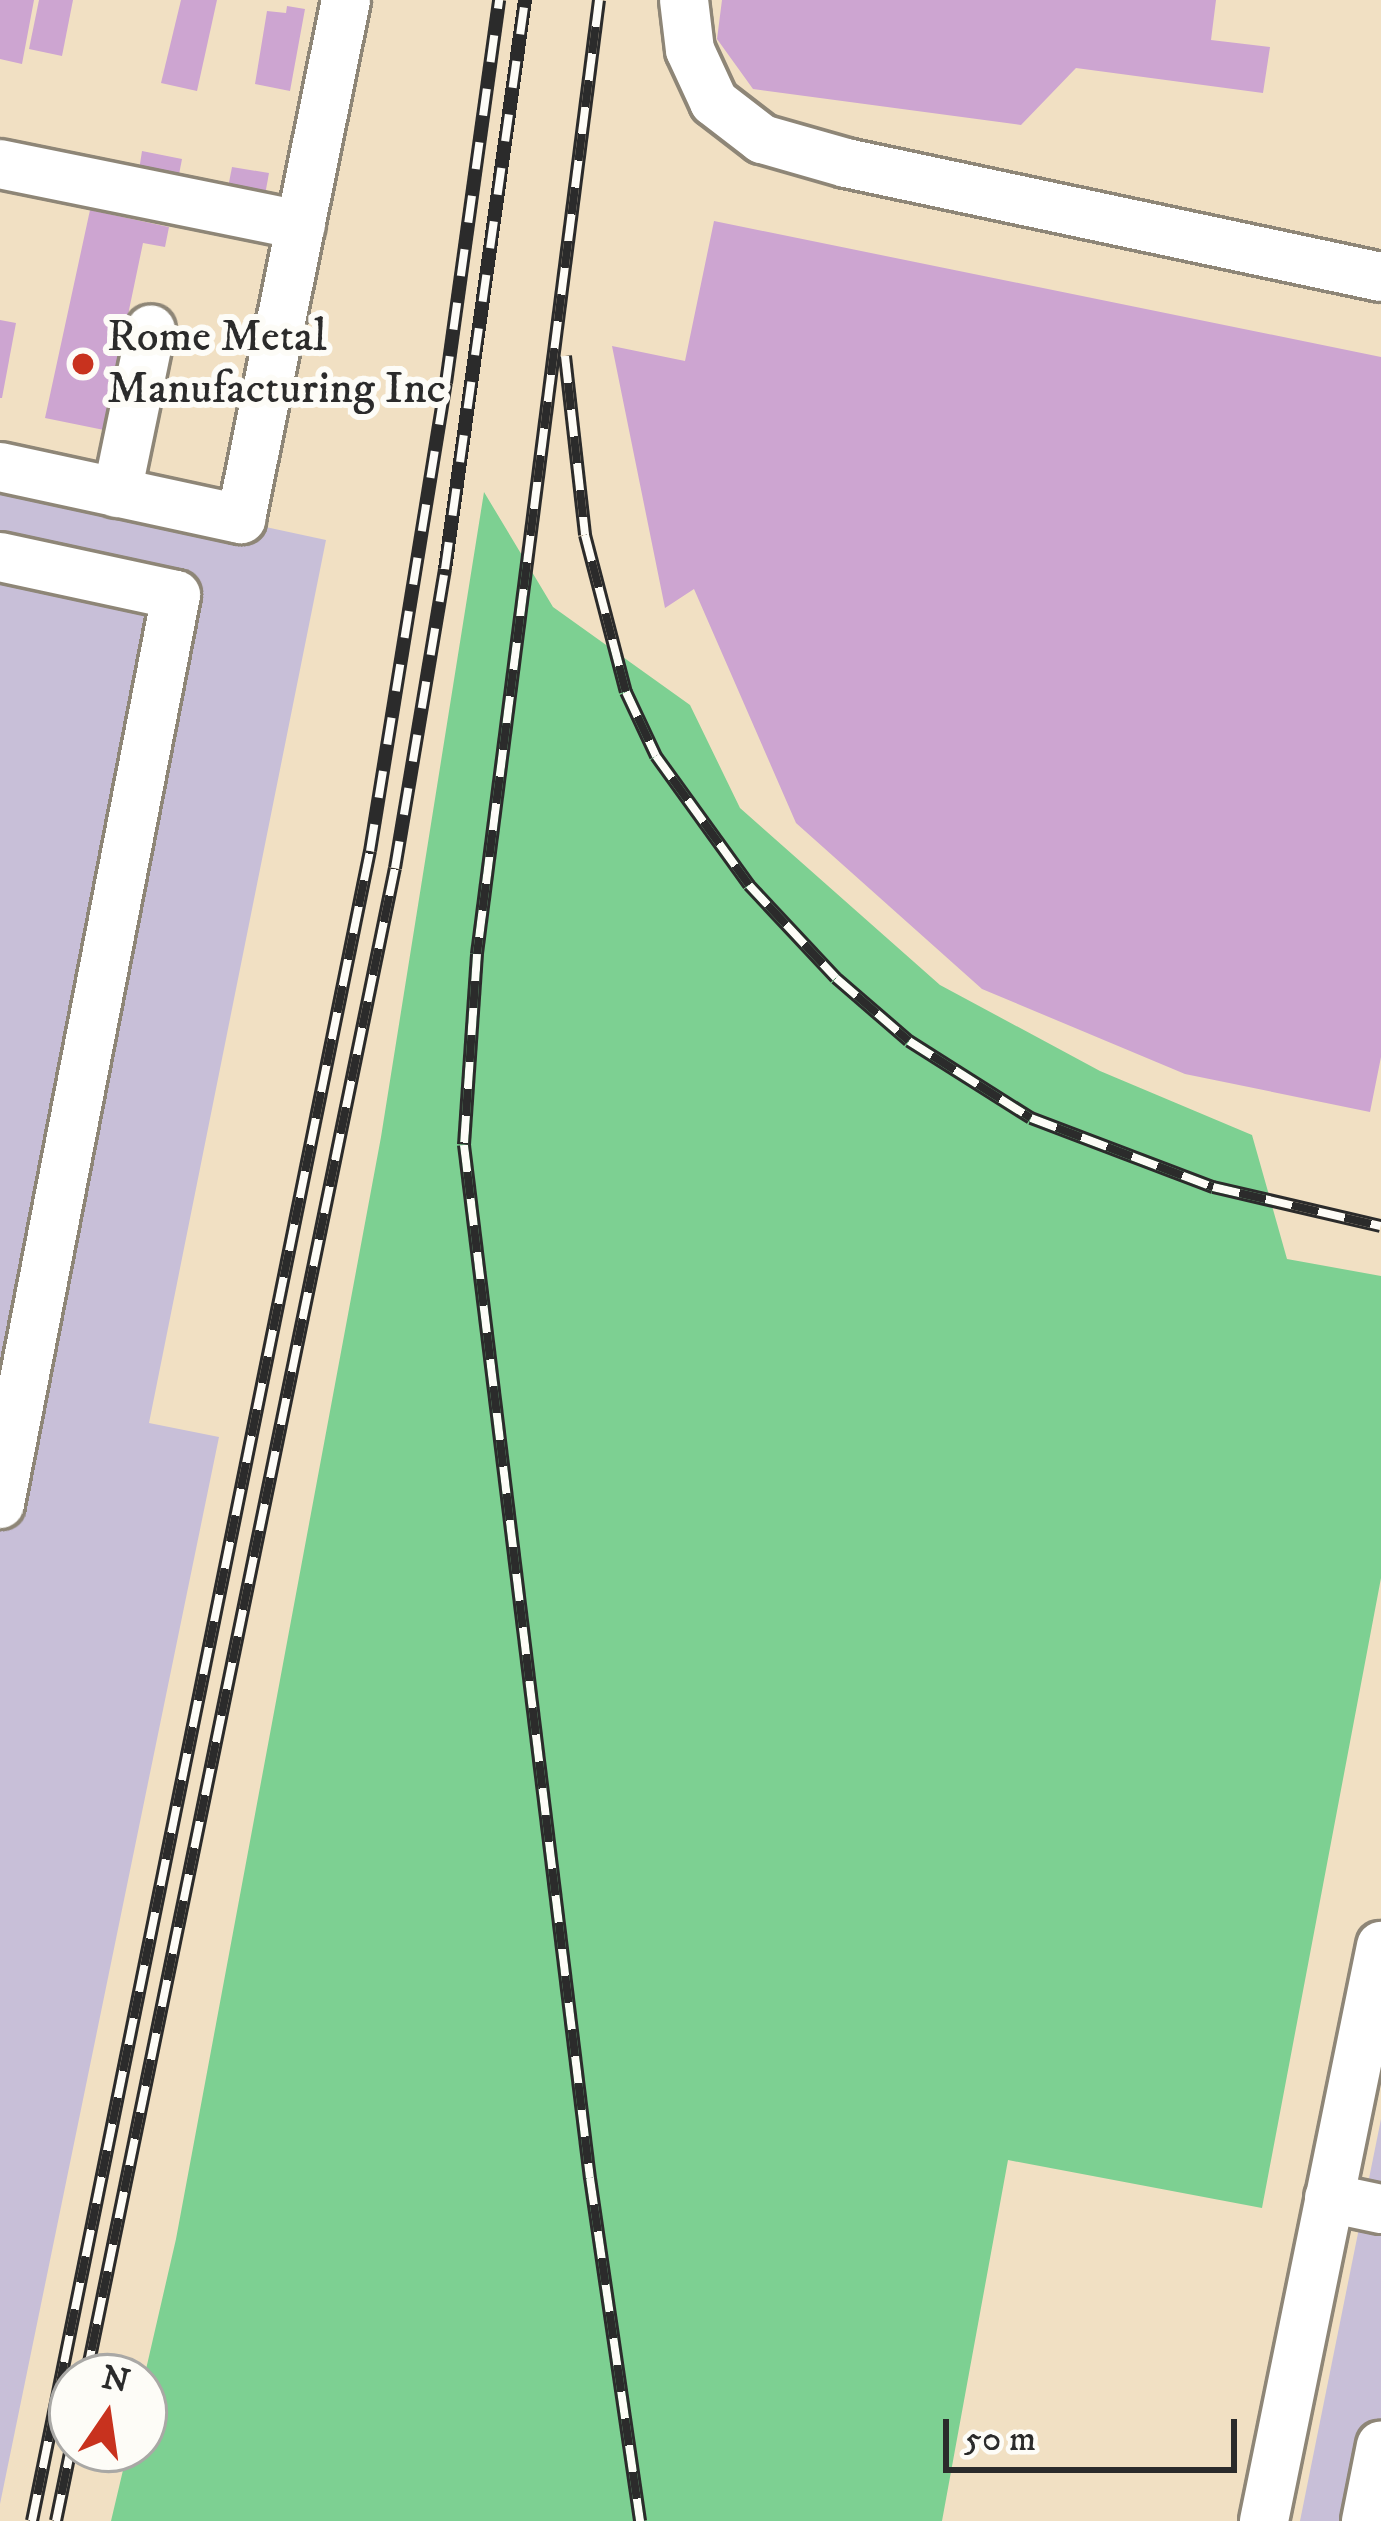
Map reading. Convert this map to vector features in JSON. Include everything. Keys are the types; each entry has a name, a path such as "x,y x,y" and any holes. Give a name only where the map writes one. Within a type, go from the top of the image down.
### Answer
{"street":[{"path":"0,467 242,520 346,0"},
{"path":"684,0 690,50 714,102 762,139 846,163 1381,277"},
{"path":"0,164 301,225"},
{"path":"117,493 151,328"},
{"path":"0,557 176,596 0,1504"},
{"path":"1264,2521 1379,1969"},
{"path":"1330,2198 1381,2209"},
{"path":"1366,2521 1381,2445"}],"shaded area":[{"path":"0,470 326,540 149,1423 219,1437 0,2504"},
{"path":"1381,2119 1381,2521 1300,2521"}],"green space":[{"path":"484,492 553,607 690,705 740,808 940,985 1100,1071 1252,1135 1287,1259 1381,1276 1381,1578 1262,2208 1008,2160 942,2521 111,2521 122,2473 168,2473 168,2353 150,2353 176,2239 381,1137"}],"building":[{"path":"0,0 34,0 22,64 0,59"},
{"path":"39,0 73,0 62,56 29,49"},
{"path":"181,0 217,0 197,91 161,83"},
{"path":"722,0 1216,0 1211,40 1270,47 1263,93 1076,68 1021,125 753,89 717,39"},
{"path":"287,6 305,9 290,91 255,84 267,11 286,13"},
{"path":"142,151 182,159 177,185 138,177"},
{"path":"232,167 269,173 263,206 226,198"},
{"path":"90,210 169,227 165,247 143,243 104,430 45,418"},
{"path":"714,221 1381,357 1381,1057 1370,1112 1185,1074 982,989 796,823 694,589 665,608 612,346 685,361"},
{"path":"0,320 16,323 2,398 0,398"}],"railway":[{"path":"32,2521 370,851 446,383 499,0"},
{"path":"91,2353 395,868 445,569 525,0"},
{"path":"599,0 477,954 464,1145 590,2178 640,2521"},
{"path":"565,356 585,535 626,692 656,756 749,885 836,978 909,1041 1031,1118 1213,1187 1381,1226"},
{"path":"56,2521 66,2473"}],"place":[{"name":"Rome Metal Manufacturing Inc","path":"83,364"}]}
